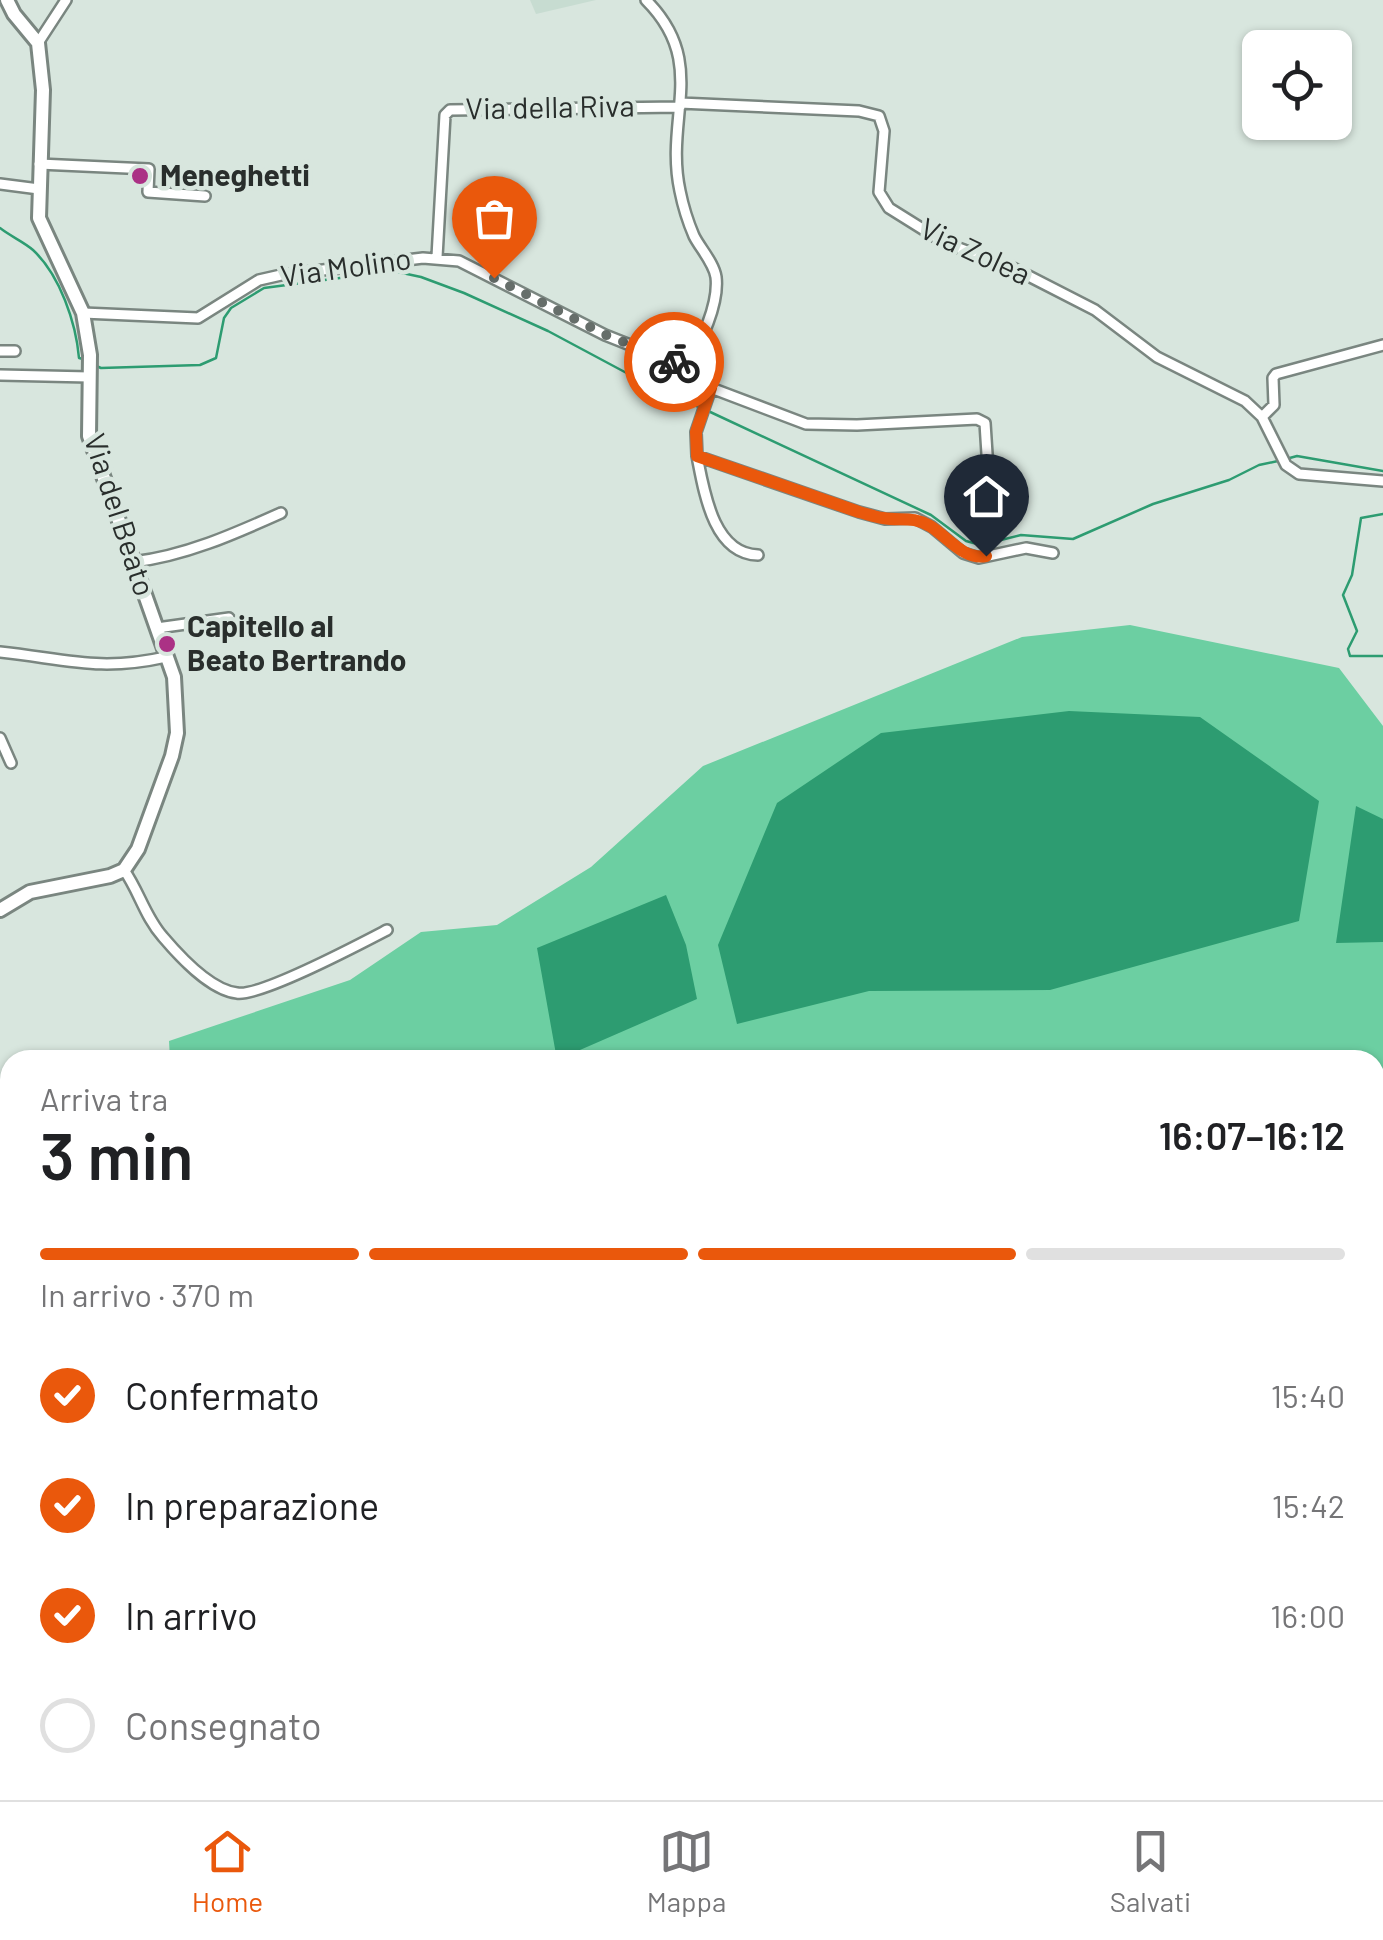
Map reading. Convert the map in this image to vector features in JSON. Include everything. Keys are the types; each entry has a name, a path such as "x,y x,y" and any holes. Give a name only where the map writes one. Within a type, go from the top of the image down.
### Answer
{"street":[{"path":"8,0 14,14 38,43 66,0"},
{"path":"646,0 672,32 683,80 675,166 680,194 694,236 716,274 714,300 685,363 711,388 793,420 822,426 977,419 985,423 989,485 1005,504"},
{"name":"Via del Beato","path":"38,43 43,90 39,218 83,313 90,367 89,436 174,677 177,733 172,756 138,849 124,870"},
{"name":"Via della Riva","path":"437,257 444,115 450,110 680,105"},
{"name":"Via Zolea","path":"680,105 859,111 879,116 884,131 879,192 888,208 946,242 1013,268 1094,310 1157,357 1245,401 1262,417 1286,465 1299,474 1383,481"},
{"path":"39,164 148,168 148,192 205,196"},
{"path":"0,184 40,189"},
{"name":"Via Molino","path":"83,313 198,318 259,280 312,270 437,257 459,261 619,341 685,363"},
{"path":"1262,417 1274,405 1272,378 1276,374 1383,345"},
{"path":"0,350 16,351"},
{"path":"0,374 90,367"},
{"path":"711,388 696,432 708,506 731,547 744,554 758,555"},
{"path":"697,456 859,512 885,519 914,518 979,558 1026,548 1053,552"},
{"path":"134,562 160,559 230,536 281,513"},
{"path":"157,628 230,618"},
{"path":"0,652 98,666 166,657"},
{"path":"0,738 11,763"},
{"path":"0,910 30,892 124,870 163,938 210,980 236,994 265,987 387,930"}],"shaded area":[{"path":"530,0 596,0 536,14"},
{"path":"1130,625 1339,668 1383,726 1383,1050 169,1050 169,1041 350,980 421,932 497,925 591,867 703,766 1022,637"},
{"path":"1069,711 1200,717 1319,801 1299,921 1050,990 869,991 737,1024 718,945 777,803 881,733"},
{"path":"1356,806 1383,819 1383,942 1336,943"},
{"path":"666,895 686,945 697,999 580,1050 555,1050 537,948"}],"waterway":[{"path":"0,228 33,250 51,272 70,315 79,358 83,359"},
{"path":"94,365 200,365 216,358 224,318 231,308 264,288 393,271 464,293 699,407"},
{"path":"706,410 931,515 966,541 981,545 1021,535 1073,539 1153,504 1278,461"},
{"path":"1286,459 1297,456 1383,471"},
{"path":"1383,514 1361,518 1352,575 1343,595 1357,631 1348,649 1350,656 1383,656"}],"way so far":[{"path":"494,278 606,335 674,362"}],"place":[{"name":"Meneghetti","path":"140,176"},
{"name":"Capitello al Beato Bertrando","path":"167,644"}],"route":[{"path":"674,362 685,363 711,388 696,432 697,456 859,512 885,519 914,518 964,552 979,558 986,556"}]}
